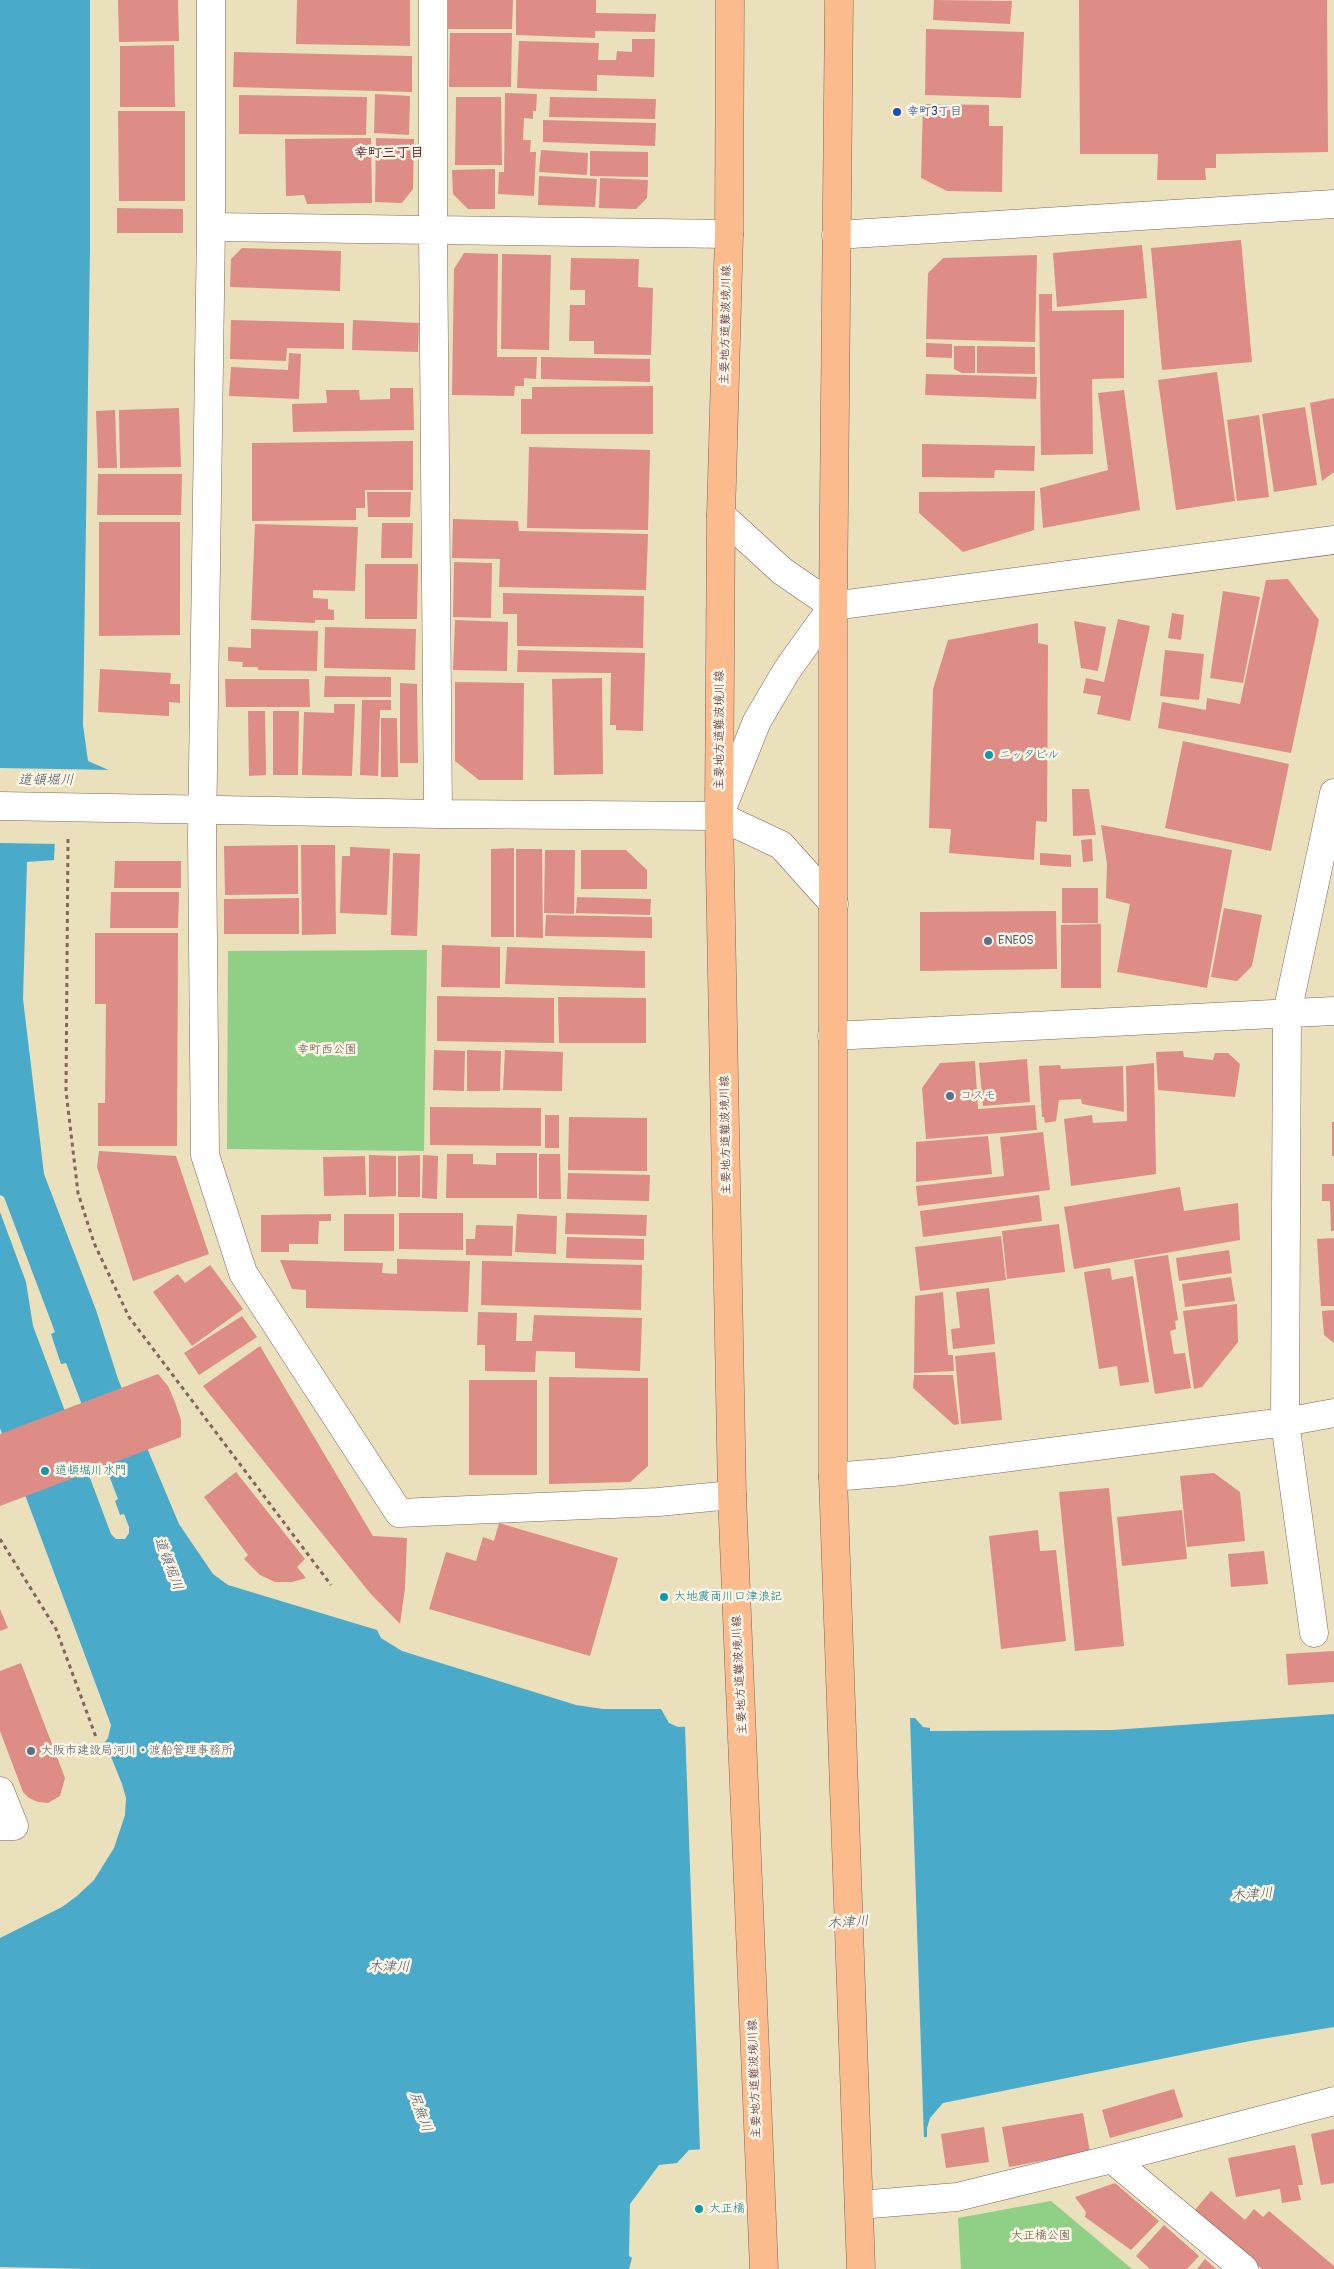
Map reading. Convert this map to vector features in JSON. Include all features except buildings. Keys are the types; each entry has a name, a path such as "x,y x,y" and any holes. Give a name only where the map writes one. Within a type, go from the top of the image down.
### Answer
{"main road":[{"name":"主要地方道難波境川線","path":"730,0 729,234 721,515 719,816 732,1495 764,2269"},
{"path":"838,0 833,606 833,1477 861,2269"}],"street":[{"path":"211,0 211,227 203,810 205,1155 244,1273 400,1513 658,1502 732,1495"},
{"path":"433,0 438,814"},
{"path":"836,235 1334,204"},
{"path":"211,227 729,234"},
{"path":"721,515 782,571 833,606 1334,540"},
{"path":"719,816 758,720 787,670 833,606"},
{"path":"1314,1633 1285,1422 1288,1013 1334,793"},
{"path":"0,806 438,814 719,816 781,845 834,904"},
{"path":"832,1036 1334,1011"},
{"path":"833,1477 892,1472 1285,1422 1334,1413"},
{"path":"0,1791 7,1826"},
{"path":"859,2205 957,2196 1112,2160 1334,2101"},
{"path":"1112,2160 1244,2269"}],"path":[{"path":"68,844 66,1092 78,1193 94,1244 129,1317 331,1585"},
{"path":"0,1539 56,1629 96,1737"}],"green space":[{"name":"幸町西公園","path":"427,950 424,1151 227,1149 228,951"},
{"name":"大正橋公園","path":"1051,2201 1132,2269 961,2269 958,2218"}],"water":[{"path":"0,0 90,0 90,249 83,725 88,761 113,772 55,839 54,860 27,862 23,999 44,1174 96,1310 118,1379 179,1524 213,1574 228,1585 377,1630 381,1638 402,1651 576,1705 603,1709 661,1709 669,1723 678,1727 915,1718 923,1727 930,1728 930,1731 1113,1730 1334,1714 1334,2027 1250,2041 943,2103 930,2118 927,2137 689,2150 677,2163 659,2165 630,2204 629,2256 632,2258 629,2269 91,2269 0,2267 0,1938 62,1907 94,1880 114,1848 125,1815 126,1798 105,1742 111,1725 0,1428 0,1212 26,1282 33,1326 111,1534 116,1539 125,1539 129,1533 129,1527 124,1514 120,1515 115,1501 118,1499 66,1363 61,1364 51,1334 55,1332 4,1197 0,1195"}],"pier":[{"path":"0,768 114,770 115,772 57,840 57,844 0,843"},
{"path":"910,1717 924,2140 700,2151 685,1726"}],"place":[{"name":"幸町3丁目","path":"897,112"},
{"name":"ニッタビル","path":"989,755"},
{"name":"ENEOS","path":"988,941"},
{"name":"コスモ","path":"950,1096"},
{"name":"道頓堀川水門","path":"45,1471"},
{"name":"大地震両川口津浪記","path":"664,1597"},
{"name":"大阪市建設局河川・渡船管理事務所","path":"31,1751"},
{"name":"大正橋","path":"699,2209"}],"district":[{"name":"幸町三丁目","path":"389,153"}],"water label":[{"name":"道頓堀川","path":"46,780"},
{"name":"道頓堀川","path":"168,1564"},
{"name":"木津川","path":"1252,1895"},
{"name":"木津川","path":"848,1923"},
{"name":"木津川","path":"389,1967"},
{"name":"尻無川","path":"420,2112"}]}
